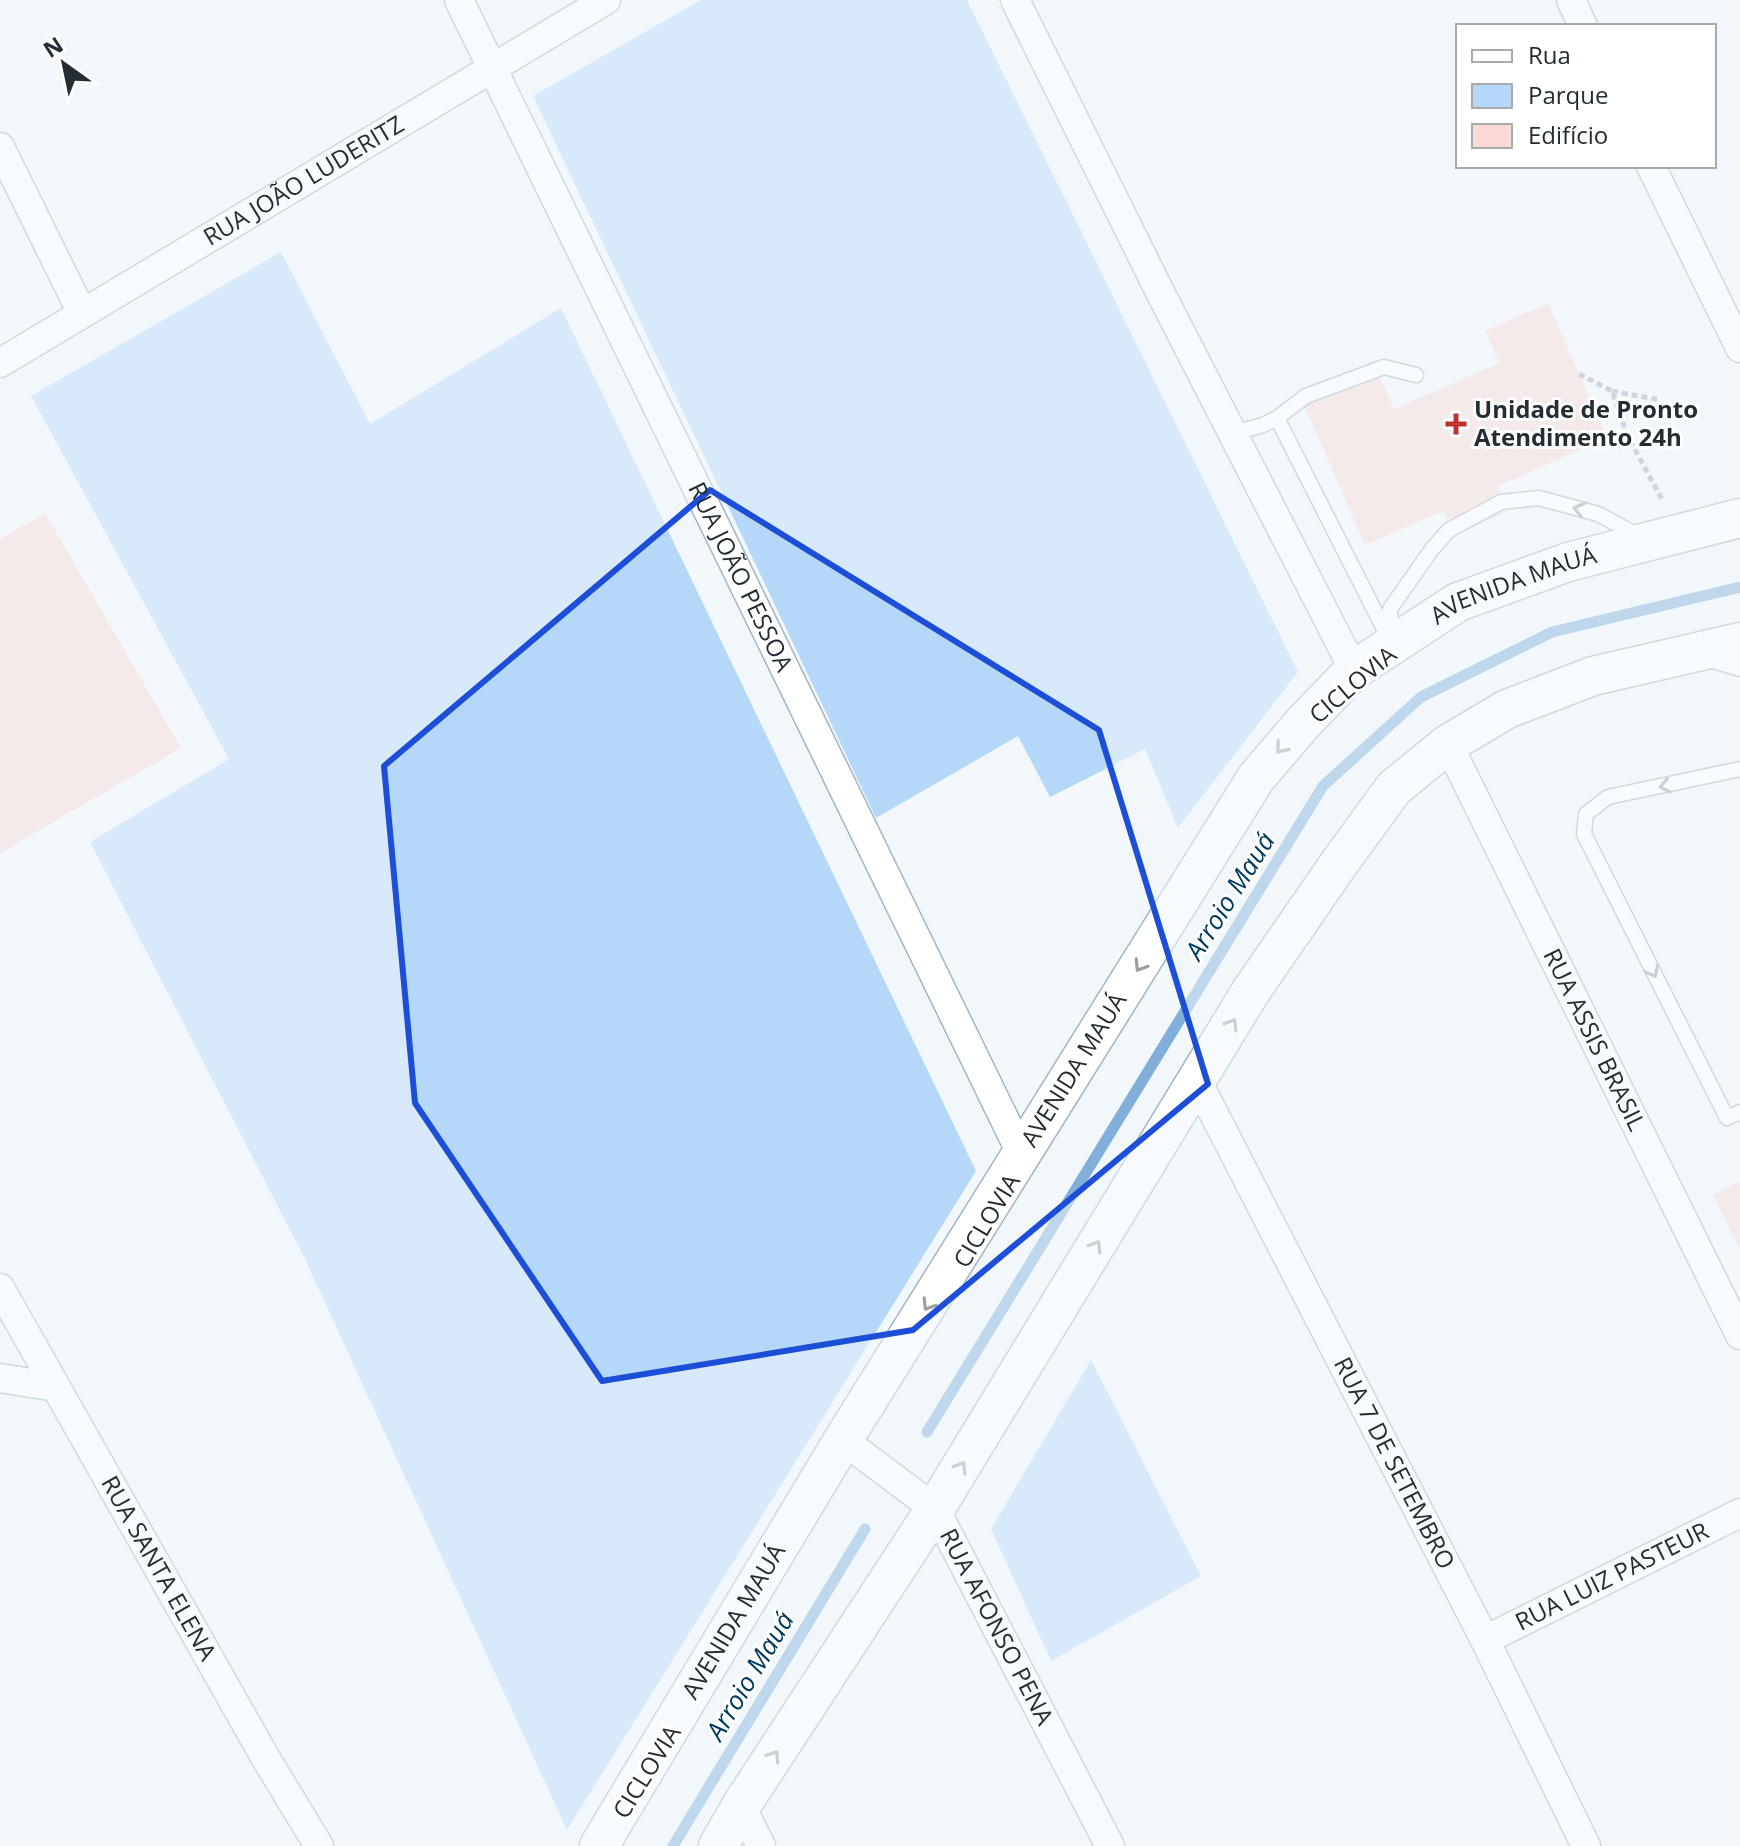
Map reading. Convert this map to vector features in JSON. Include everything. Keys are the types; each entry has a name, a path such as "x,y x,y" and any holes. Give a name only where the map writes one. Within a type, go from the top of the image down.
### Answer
{"main road":[{"name":"AVENIDA MAUÁ","path":"599,1846 843,1440 1256,778 1303,723 1354,670 1458,602 1568,562 1740,518"},
{"path":"718,1846 935,1509 1251,991 1394,788 1448,744 1507,709 1593,676 1740,642"}],"street":[{"name":"RUA JOÃO PESSOA","path":"459,0 1022,1155"},
{"name":"RUA JOÃO LUDERITZ","path":"0,363 606,0"},
{"path":"1015,0 1159,290 1354,670"},
{"path":"1571,0 1582,24"},
{"path":"0,147 82,313"},
{"path":"1652,168 1740,348"},
{"name":"RUA ASSIS BRASIL","path":"1448,744 1740,1335"},
{"name":"RUA 7 DE SETEMBRO","path":"1197,1081 1485,1640 1586,1846"},
{"name":"RUA SANTA ELENA","path":"0,1288 265,1757 319,1846"},
{"path":"0,1332 29,1336"},
{"path":"0,1378 56,1387"},
{"name":"RUA AFONSO PENA","path":"843,1440 935,1509 1110,1846"},
{"name":"RUA LUIZ PASTEUR","path":"1485,1640 1740,1513"},
{"path":"741,1806 761,1846"}],"lane":[{"path":"1233,433 1263,425 1306,396 1384,367 1416,375"},
{"path":"1277,418 1392,645"},
{"path":"1392,645 1390,609 1432,549 1449,530 1501,502 1539,498 1666,537"},
{"path":"1690,654 1740,669"},
{"path":"1739,770 1608,797 1586,814 1584,834 1727,1118 1740,1112"}],"path":[{"path":"1579,374 1612,391 1660,400"},
{"path":"1612,391 1627,435 1654,486 1666,537"}],"highlighted area":[{"path":"710,490 1099,730 1208,1084 913,1330 602,1381 415,1103 384,766"}],"green space":[{"path":"701,0 967,0 1298,672 1178,828 1145,749 1050,797 1018,736 876,818 533,96"},
{"path":"281,252 370,424 561,308 976,1171 567,1830 305,1259 90,842 229,759 31,396"},
{"path":"1091,1360 1201,1576 1051,1661 991,1529"}],"building":[{"name":"Unidade de Pronto Atendimento 24h","path":"1548,303 1607,438 1498,486 1508,511 1454,536 1443,511 1365,545 1304,405 1378,373 1394,409 1499,363 1485,331"},
{"path":"45,513 181,748 0,853 0,539"},
{"path":"1740,1182 1740,1251 1713,1195"}],"waterway":[{"name":"Arroio Mauá","path":"927,1432 1323,786 1421,697 1552,632 1740,587"},
{"name":"Arroio Mauá","path":"673,1846 865,1529"}],"place":[{"name":"Unidade de Pronto Atendimento 24h","path":"1456,424"}]}
